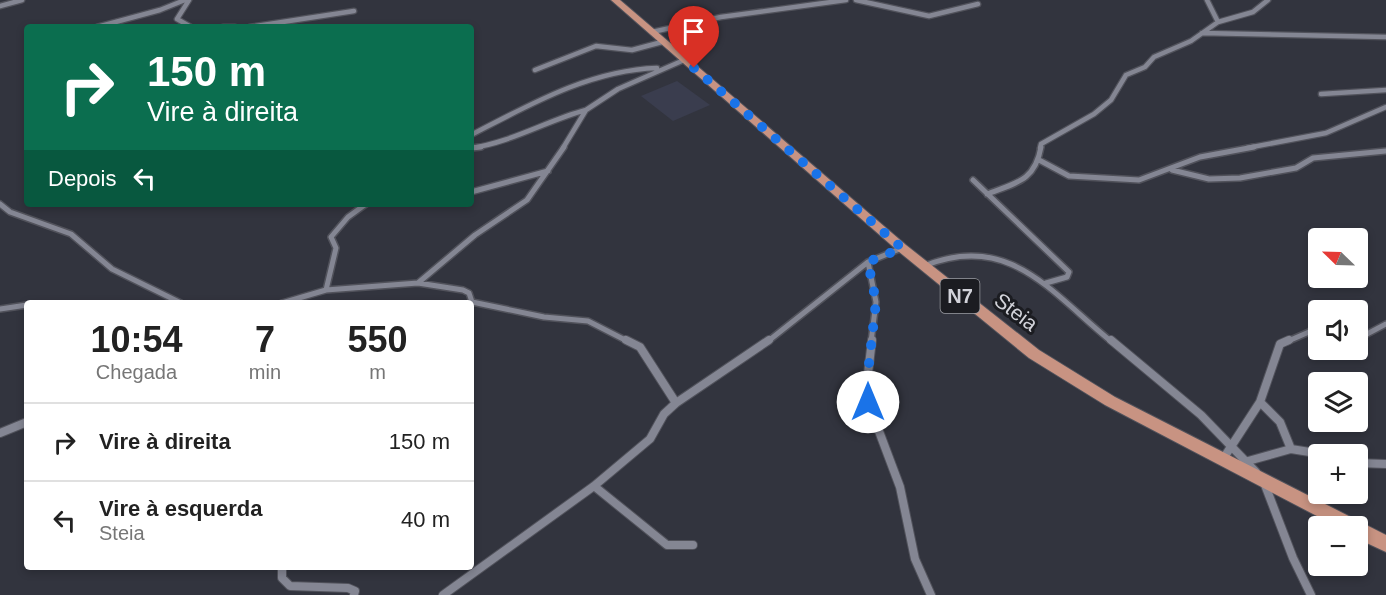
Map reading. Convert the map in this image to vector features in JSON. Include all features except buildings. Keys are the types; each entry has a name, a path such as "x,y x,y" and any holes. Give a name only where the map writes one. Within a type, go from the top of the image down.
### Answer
{"main road":[{"name":"Steia","path":"615,0 902,248 1001,329 1074,380 1332,516"},
{"path":"1368,535 1384,543"}],"street":[{"path":"0,6 22,0"},
{"path":"108,24 187,0"},
{"path":"186,24 177,19 187,0"},
{"path":"535,70 596,46 632,50 657,37 721,17 846,0"},
{"path":"856,0 929,16 978,4"},
{"path":"1207,0 1218,22"},
{"path":"987,194 1025,180 1039,160 1041,144 1066,132 1108,103 1126,75 1145,67 1154,57 1191,41 1218,22 1253,12 1268,0"},
{"path":"270,24 354,11"},
{"path":"1201,33 1386,37"},
{"path":"474,148 486,146 556,118 586,110 618,89 661,68 684,60"},
{"path":"474,133 546,96 629,69 661,68"},
{"path":"1321,94 1386,90"},
{"path":"1039,160 1069,176 1139,180 1171,170 1200,157 1326,133 1386,107"},
{"path":"418,283 475,235 527,200 586,110"},
{"path":"1171,170 1209,179 1240,178 1296,168 1313,158 1386,151"},
{"path":"474,191 548,171"},
{"path":"973,180 1069,272 1067,277 1046,283"},
{"path":"0,204 10,212 71,234 112,270 175,300"},
{"path":"326,290 336,248 331,237 348,218 362,207"},
{"path":"443,595 594,486 650,439 664,414 676,404 771,339 868,262 902,248"},
{"path":"924,266 948,256 982,255 1018,268 1046,283 1093,326 1177,392 1231,443 1264,481 1293,558 1311,595"},
{"path":"868,262 876,302 866,390 868,402 900,487 915,559 931,595"},
{"path":"292,300 326,290 418,283 463,290 469,293 471,300"},
{"path":"474,303 544,317 588,321 640,347 676,404"},
{"path":"0,309 24,305"},
{"path":"1368,333 1386,324"},
{"path":"1222,459 1260,402 1280,344 1308,332"},
{"path":"1260,402 1277,417 1285,428 1291,449"},
{"path":"0,433 24,423"},
{"path":"1248,461 1291,449 1308,452"},
{"path":"1368,463 1386,464"},
{"path":"594,486 667,545 693,545"},
{"path":"282,570 282,578 290,586 348,588 355,591 354,595"}],"shaded area":[{"path":"677,81 710,105 673,121 641,96"}],"route":[{"path":"694,68 902,248 868,262 876,302 866,390 868,402"}]}
